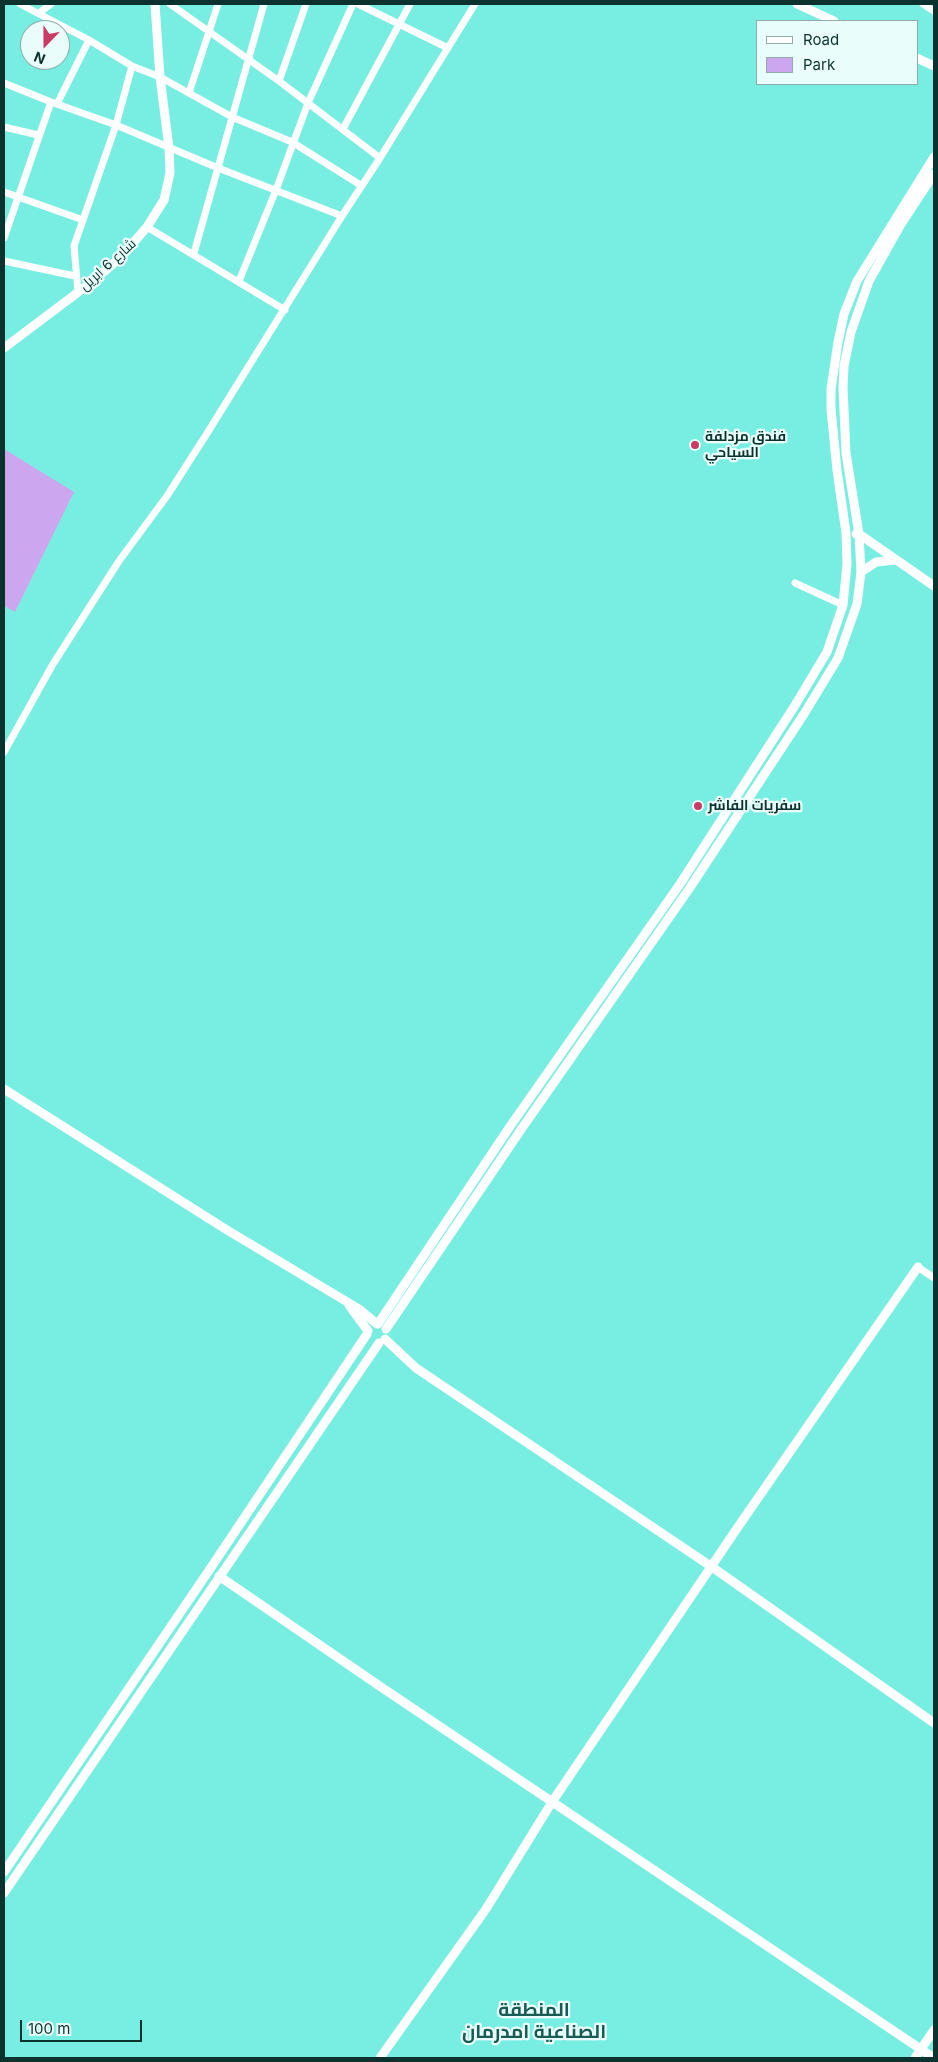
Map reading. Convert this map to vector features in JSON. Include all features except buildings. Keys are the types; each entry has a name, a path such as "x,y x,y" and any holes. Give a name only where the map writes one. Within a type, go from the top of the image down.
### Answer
{"street":[{"path":"20,4 89,40 132,66 160,77 232,118 292,142 362,186"},
{"path":"39,14 52,4"},
{"name":"شارع 6 ابريل","path":"4,348 94,281 121,257 147,227 166,194 170,174 169,148 160,77 155,4"},
{"path":"170,4 279,81 380,158"},
{"path":"189,93 218,4"},
{"path":"194,253 264,4"},
{"path":"279,81 306,4"},
{"path":"239,281 276,190 292,142 308,103 353,4"},
{"path":"358,4 448,48"},
{"path":"343,129 410,4"},
{"path":"4,752 52,664 118,561 167,496 475,4"},
{"path":"797,4 832,20"},
{"path":"923,4 934,11"},
{"path":"4,238 38,135 89,40"},
{"path":"918,58 934,66"},
{"path":"78,292 74,246 116,125 132,66"},
{"path":"4,83 116,125 218,168 342,216"},
{"path":"4,127 38,135"},
{"path":"347,1303 368,1332 370,1340 381,1332 471,1185 705,846 822,663 843,605 846,584 846,533 833,429 833,375 838,342 849,299 857,281 934,157"},
{"path":"4,1893 219,1576 381,1332 637,966 804,714 838,658 857,604 861,572 859,534 846,454 843,377 854,319 869,281 890,247 901,224 934,174"},
{"path":"4,192 83,220"},
{"path":"147,227 194,253 285,310"},
{"path":"882,242 890,247"},
{"path":"4,261 76,276"},
{"path":"846,533 859,534 934,586"},
{"path":"861,572 876,562 895,560"},
{"path":"795,583 843,605"},
{"path":"705,846 714,851"},
{"path":"4,1089 227,1230 365,1313 416,1368 712,1567 934,1723"},
{"path":"471,1185 480,1191"},
{"path":"380,2058 486,1909 552,1802 740,1524 918,1267 934,1278"},
{"path":"4,1872 215,1562 368,1332 373,1325 381,1332"},
{"path":"219,1576 934,2058"},
{"path":"915,2058 934,2030"}],"green space":[{"path":"4,449 74,492 15,612 4,606"}],"place":[{"name":"فندق مزدلفة السياحي","path":"695,445"},
{"name":"سفريات الفاشر","path":"698,806"}],"district":[{"name":"المنطقة الصناعية امدرمان","path":"534,2021"}]}
